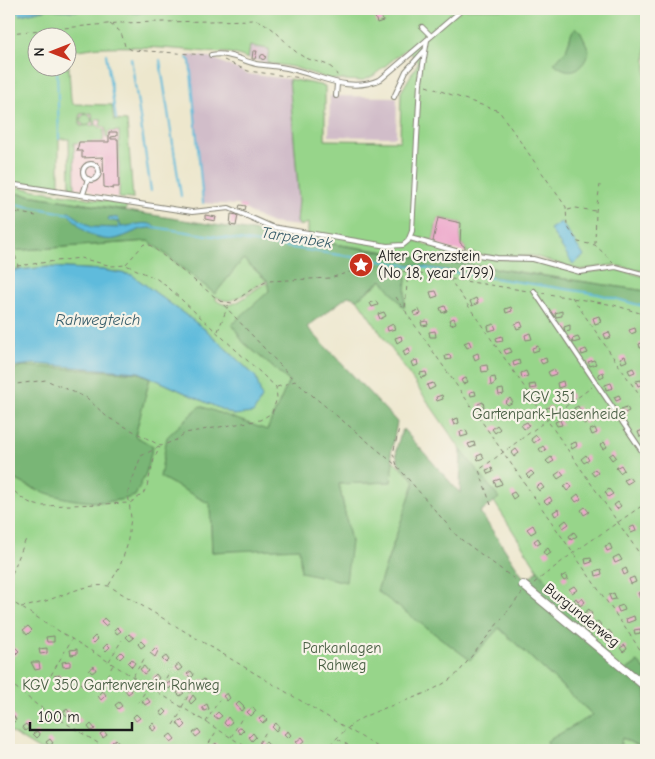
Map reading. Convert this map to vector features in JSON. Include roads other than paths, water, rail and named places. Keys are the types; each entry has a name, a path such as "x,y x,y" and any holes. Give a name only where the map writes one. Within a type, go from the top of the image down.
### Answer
{"street":[{"name":"Burgunderweg","path":"527,588 646,687"}],"lane":[{"path":"212,55 231,55 258,64 292,69 337,84 364,85 381,79 463,9"},
{"path":"422,27 431,36"},
{"path":"9,184 192,212 229,208 254,221 272,226 386,246 403,245 410,238 420,83 427,40"},
{"path":"394,97 406,71 424,52"},
{"path":"336,96 337,84"},
{"path":"88,165 95,165 99,171 98,176 94,180 88,179 84,174 84,169 88,165"},
{"path":"84,194 88,179"},
{"path":"410,238 458,252 497,258 533,258 580,272 616,267 646,274"},
{"path":"534,291 646,457"}],"water":[{"path":"14,9 48,9 20,15"},
{"path":"48,9 99,9 73,11"},
{"path":"99,9 153,9 138,13"},
{"path":"153,9 201,9 186,12"},
{"path":"68,211 91,227 119,228 118,222 108,220 109,217 118,218 121,227 145,223 157,228 141,229 113,239 101,239 85,231 70,216"},
{"path":"561,222 584,256 573,264 550,229"},
{"name":"Rahwegteich","path":"48,267 103,270 132,275 207,331 256,377 262,398 253,413 234,415 139,372 35,364 9,367 9,356 15,347 13,338 9,337 9,271"}],"waterway":[{"path":"106,54 116,119"},
{"path":"131,58 151,191"},
{"path":"187,58 190,61 203,203"},
{"path":"160,60 181,196"},
{"path":"57,78 59,139"},
{"name":"Tarpenbek","path":"9,203 70,214"},
{"name":"Tarpenbek","path":"153,227 598,294 646,307"}],"place":[{"name":"Alter Grenzstein (No 18, year 1799)","path":"361,265"}],"park label":[{"name":"KGV 351 Gartenpark-Hasenheide","path":"549,406"},
{"name":"Parkanlagen Rahweg","path":"342,656"},
{"name":"KGV 350 Gartenverein Rahweg","path":"121,685"}]}
